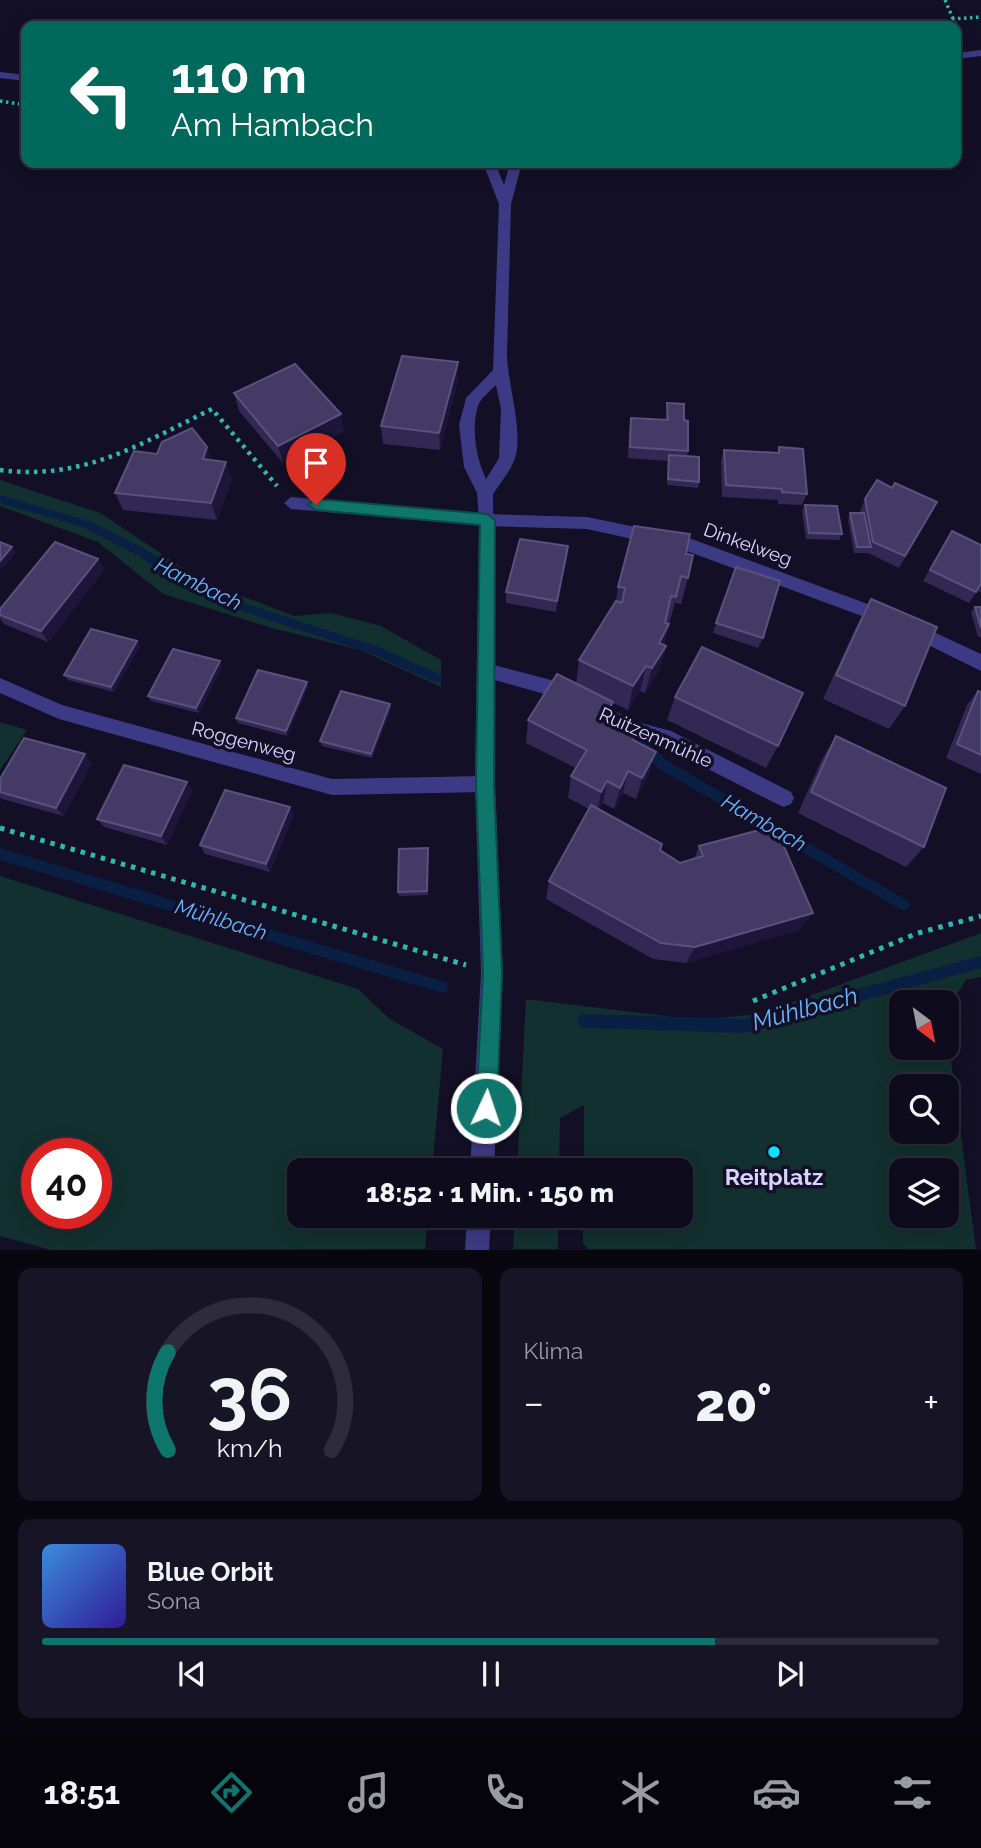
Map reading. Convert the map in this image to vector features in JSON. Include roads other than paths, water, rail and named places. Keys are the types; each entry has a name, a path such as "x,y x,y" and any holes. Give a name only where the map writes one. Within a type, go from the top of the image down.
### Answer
{"street":[{"path":"0,75 21,77"},
{"path":"491,168 505,204"},
{"path":"485,493 507,458 509,409 500,371 505,204 515,168"},
{"path":"483,1158 492,973 485,784 487,520 485,493 472,467 467,425 471,402 500,371"},
{"name":"Dinkelweg","path":"487,520 587,523 689,545 915,630 981,663"},
{"name":"Ruitzenmühle","path":"486,671 545,686 634,730 664,737 784,798"},
{"path":"477,1250 478,1228"}],"lane":[{"path":"291,503 487,520"},
{"name":"Roggenweg","path":"0,685 60,712 332,787 485,784"}],"waterway":[{"name":"Hambach","path":"0,499 86,524 141,552 186,583 222,600 375,650 437,678"},
{"name":"Hambach","path":"631,733 662,764 904,905"},
{"name":"Mühlbach","path":"0,854 442,987"},
{"name":"Mühlbach","path":"584,1021 745,1026 981,962"}],"place":[{"name":"Reitplatz","path":"774,1152"}]}
